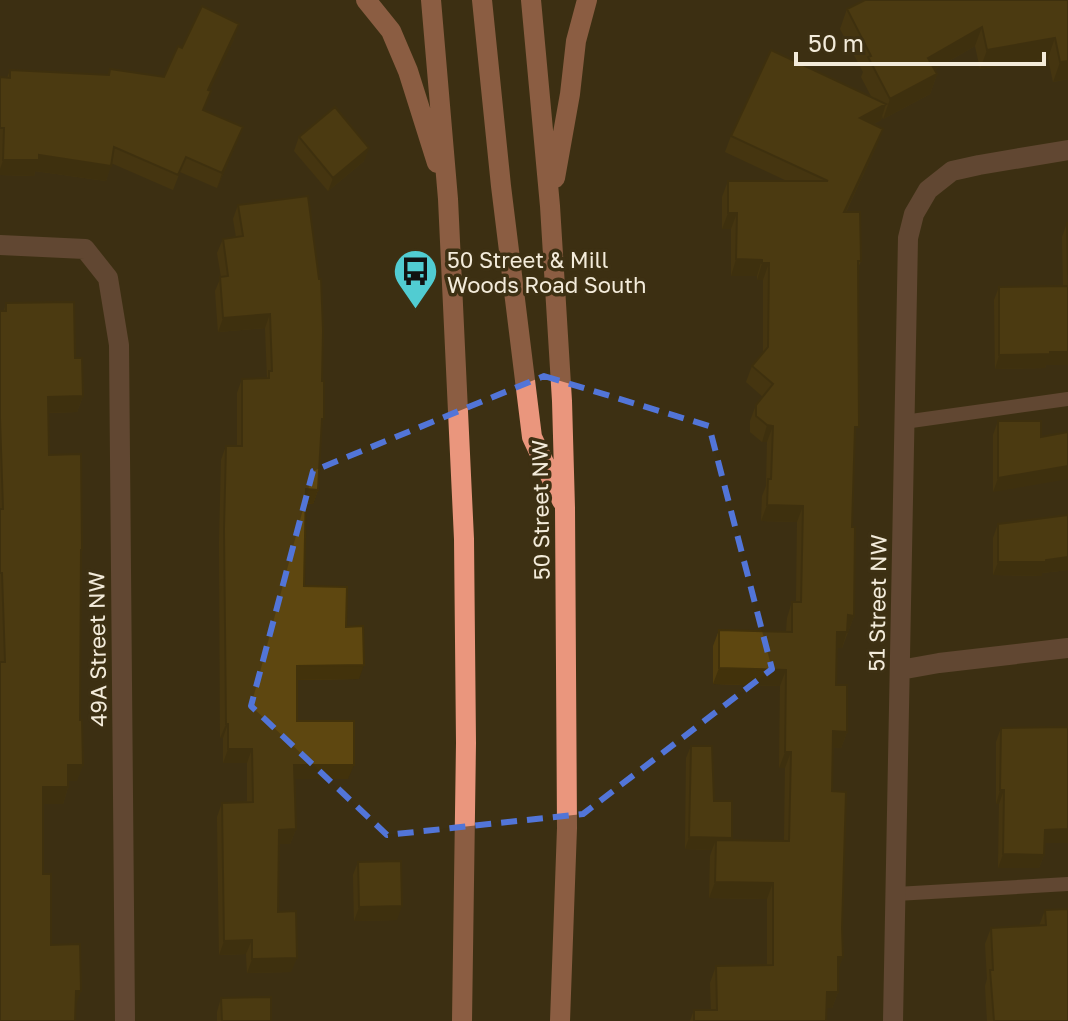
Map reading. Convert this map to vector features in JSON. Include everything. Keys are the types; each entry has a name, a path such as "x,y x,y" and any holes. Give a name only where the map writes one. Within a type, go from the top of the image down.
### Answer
{"main road":[{"path":"366,0 391,31 408,71 448,199"},
{"path":"431,0 448,199 464,539 466,743 462,1021"},
{"path":"482,0 532,437 565,508"},
{"name":"50 Street NW","path":"531,0 550,206 562,401 567,828 560,1021"},
{"path":"550,206 576,41 587,0"}],"street":[{"name":"51 Street NW","path":"893,1021 908,238 914,214 928,190 952,171 1068,150"},
{"name":"49A Street NW","path":"0,245 85,249 108,278 119,345 125,1021"},
{"path":"900,670 1068,648"}],"lane":[{"path":"904,422 1068,399"},
{"path":"896,894 1068,884"}],"highlighted area":[{"path":"544,376 709,426 772,669 583,814 387,835 251,706 313,471"}],"building":[{"path":"865,0 1068,0 1068,61 1060,62 1055,38 987,50 982,27 928,58 937,74 890,99 847,9"},
{"path":"202,6 239,24 208,90 211,91 203,110 243,127 222,173 186,157 178,175 114,147 111,166 39,155 39,160 3,160 0,77 10,78 10,70 109,75 110,69 164,77"},
{"path":"771,50 886,104 860,118 883,129 844,212 860,212 861,261 858,261 859,427 855,427 852,527 855,527 854,616 848,615 847,632 837,632 836,685 847,685 847,732 833,731 832,791 846,792 843,957 838,957 838,992 827,992 826,1021 694,1021 694,1010 717,1010 716,966 773,965 773,883 715,882 716,840 789,841 791,752 785,752 786,670 719,668 719,630 792,632 792,602 801,602 803,506 767,505 773,426 756,416 756,405 773,384 752,366 768,347 769,263 736,259 737,213 728,213 728,181 828,181 731,136"},
{"path":"335,107 369,148 333,178 299,137"},
{"path":"308,196 321,279 324,419 318,490 306,489 304,586 347,587 346,627 363,626 364,665 297,666 297,721 354,721 354,765 294,765 296,829 279,830 278,912 296,911 297,958 252,959 252,940 224,941 222,803 253,802 252,749 228,749 226,724 226,446 242,446 242,379 269,378 269,371 272,371 270,314 223,318 220,277 228,276 223,239 243,236 238,205"},
{"path":"1068,286 1068,352 999,355 999,287"},
{"path":"74,302 75,358 82,358 83,396 48,397 49,455 81,454 80,720 83,765 68,765 68,787 43,787 43,874 51,874 51,945 80,944 81,991 76,991 75,1021 0,1021 0,662 5,662 0,573 0,509 3,509 0,311 6,311 6,303"},
{"path":"998,421 1041,421 1041,437 1068,432 1068,466 998,478"},
{"path":"1068,515 1068,557 1046,562 998,562 998,524"},
{"path":"1068,727 1068,829 1045,830 1044,855 1003,854 1001,728"},
{"path":"691,746 712,746 714,801 732,801 732,838 689,837"},
{"path":"401,861 402,906 359,907 358,862"},
{"path":"1068,909 1068,1021 994,1021 991,928 1046,925 1045,910"},
{"path":"271,997 271,1021 222,1021 221,998"}],"place":[{"name":"50 Street & Mill Woods Road South","path":"416,311"}]}
